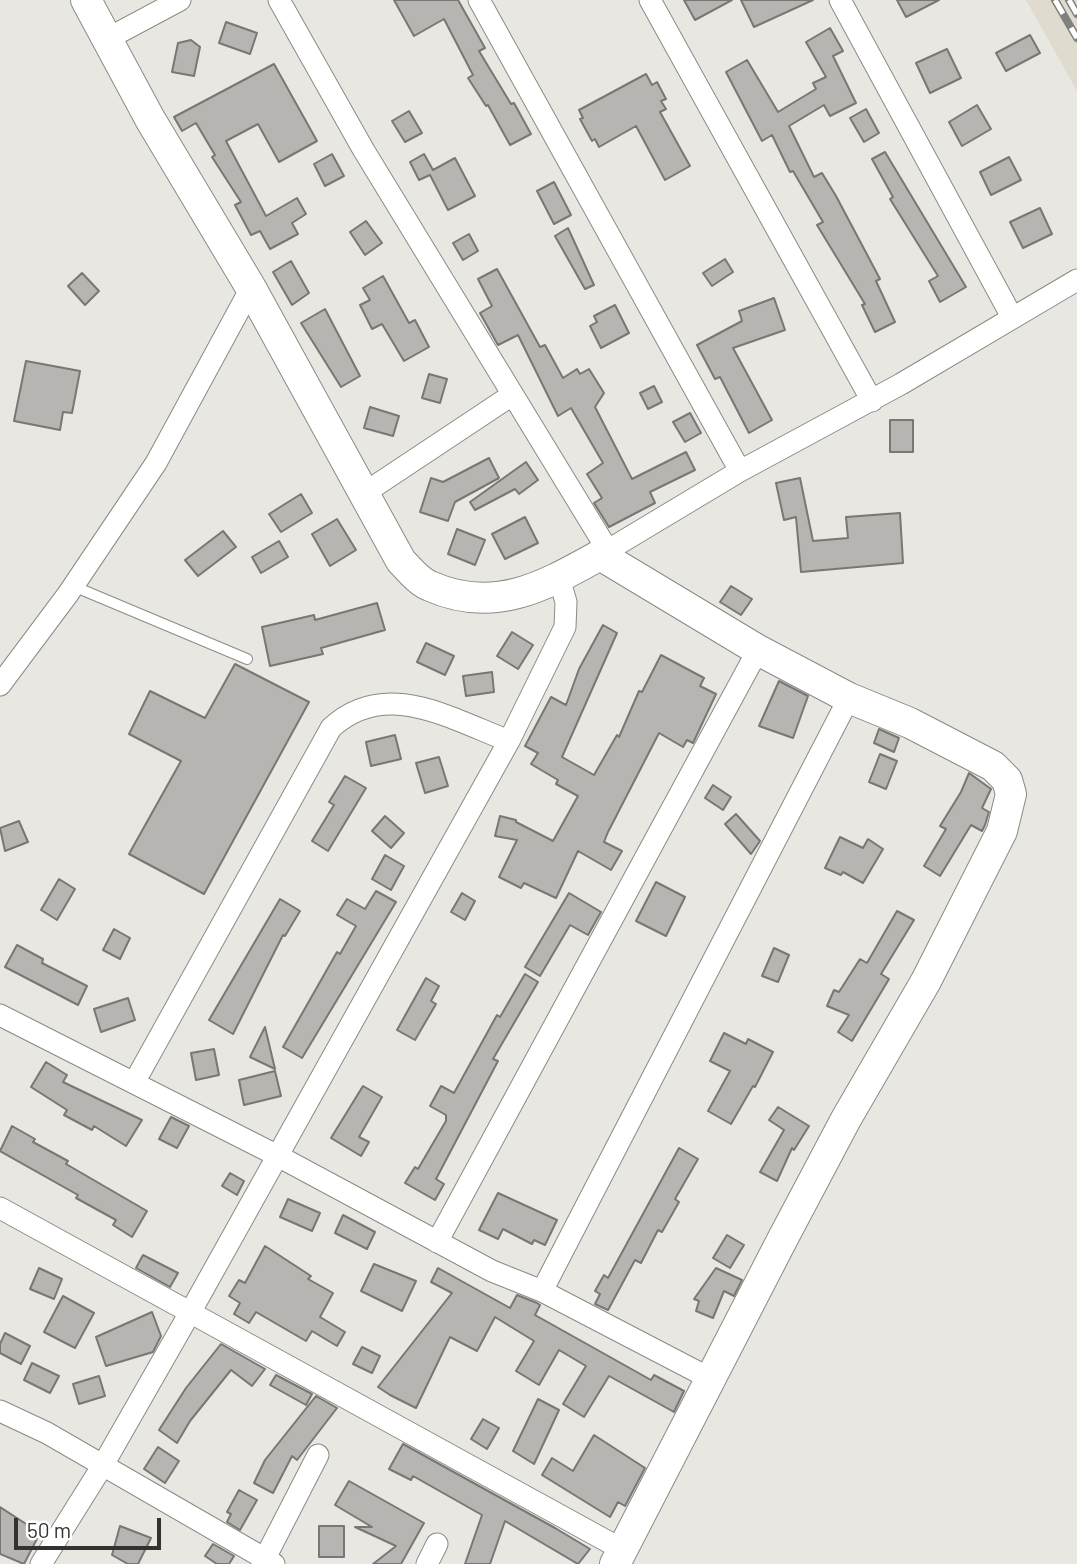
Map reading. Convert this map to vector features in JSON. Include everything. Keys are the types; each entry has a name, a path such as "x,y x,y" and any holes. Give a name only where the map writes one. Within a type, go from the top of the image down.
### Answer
{"street":[{"path":"86,0 180,171 251,288 401,561 428,586 463,596 498,598 528,592 559,578 740,471 872,401 1077,280"},
{"path":"107,39 180,0"},
{"path":"0,1208 191,1311 619,1557 846,1119 926,981 1002,831 1010,809 1011,794 1007,780 993,766 910,723 849,698 758,650 604,552 363,149 278,0"},
{"path":"480,0 740,471"},
{"path":"650,0 872,401"},
{"path":"840,0 1012,317"},
{"path":"0,685 73,586 172,436 251,288"},
{"path":"363,494 512,395"},
{"path":"41,1564 103,1465 191,1311 509,741 565,627 566,602 559,578"},
{"path":"437,1242 758,650"},
{"path":"542,1291 849,698"},
{"path":"135,1081 331,728 349,712 373,704 395,703 424,709 509,741"},
{"path":"0,1015 135,1081 492,1271 542,1291 711,1379"},
{"path":"0,1411 103,1465 267,1562 318,1455"},
{"path":"427,1564 437,1544"}],"lane":[{"path":"73,586 247,659"}],"shaded area":[{"path":"1026,0 1077,0 1077,91"}],"building":[{"path":"394,0 458,0 485,48 479,51 531,134 510,145 488,105 486,106 468,78 473,75 444,19 414,36"},
{"path":"684,0 732,0 695,20"},
{"path":"741,0 813,0 754,27"},
{"path":"897,0 939,0 906,17"},
{"path":"226,22 257,33 250,54 219,43"},
{"path":"830,28 843,51 833,56 856,103 830,116 824,105 789,126 814,177 822,173 836,196 880,279 876,281 895,322 875,332 862,305 865,304 817,225 823,222 793,171 790,172 772,135 762,141 726,72 747,60 778,112 816,89 813,83 826,77 806,42"},
{"path":"1030,35 1040,53 1006,71 996,53"},
{"path":"191,40 200,47 194,76 172,72 178,43"},
{"path":"947,49 961,78 930,93 916,63"},
{"path":"274,64 317,141 279,162 258,124 226,141 266,216 297,198 306,214 292,223 298,234 270,249 260,231 251,235 235,205 241,202 212,157 215,155 196,123 182,131 174,117"},
{"path":"646,74 652,85 657,82 666,99 661,101 666,109 660,112 690,166 665,180 636,126 599,147 595,139 592,141 580,119 583,118 579,110"},
{"path":"977,105 991,129 962,146 949,122"},
{"path":"866,109 879,133 864,142 850,118"},
{"path":"409,111 422,133 405,142 392,121"},
{"path":"885,152 966,287 940,302 929,281 938,276 890,199 893,197 872,159"},
{"path":"332,154 344,176 325,186 314,164"},
{"path":"424,154 433,170 455,158 475,196 448,210 430,175 419,180 410,162"},
{"path":"1009,157 1021,180 991,195 980,172"},
{"path":"554,182 571,215 554,224 537,191"},
{"path":"1040,208 1052,234 1023,248 1010,222"},
{"path":"366,221 382,243 365,255 350,232"},
{"path":"568,228 594,285 585,289 555,236"},
{"path":"469,234 478,251 463,260 453,243"},
{"path":"725,259 733,272 712,286 703,273"},
{"path":"291,261 309,293 292,305 273,272"},
{"path":"497,269 540,347 545,345 563,378 577,369 580,374 589,369 604,393 595,407 632,479 686,452 695,470 650,492 655,503 609,527 594,503 602,498 587,474 603,463 571,408 558,416 518,335 498,345 480,313 492,306 478,279"},
{"path":"82,273 99,291 85,305 68,286"},
{"path":"383,276 409,323 415,320 429,347 404,361 382,324 372,329 360,305 370,300 363,288"},
{"path":"774,298 785,330 733,348 772,420 749,433 720,377 715,379 697,345 742,321 739,311"},
{"path":"615,305 629,333 601,348 590,326 597,322 594,316"},
{"path":"325,309 360,376 341,387 301,323"},
{"path":"26,361 80,371 72,413 63,412 60,430 14,421"},
{"path":"429,374 447,379 440,403 422,398"},
{"path":"654,386 662,402 648,409 640,393"},
{"path":"370,407 399,416 393,436 364,428"},
{"path":"690,413 701,433 685,442 673,422"},
{"path":"890,420 913,420 913,452 890,452"},
{"path":"489,458 499,478 455,502 448,521 420,512 431,478 443,482"},
{"path":"526,462 538,480 519,494 515,489 475,510 470,502"},
{"path":"800,478 813,541 848,538 846,517 900,513 903,563 801,572 796,517 784,520 776,483"},
{"path":"301,494 312,513 281,532 269,514"},
{"path":"525,517 538,543 505,559 492,534"},
{"path":"337,519 356,550 330,566 312,534"},
{"path":"457,529 485,540 475,565 448,554"},
{"path":"223,531 236,547 198,576 185,560"},
{"path":"279,541 288,557 261,573 252,557"},
{"path":"731,586 752,599 741,615 720,602"},
{"path":"377,603 385,630 321,648 323,654 270,666 262,627 314,615 315,620"},
{"path":"603,625 617,633 562,757 594,775 617,735 619,737 639,691 642,692 661,655 704,678 700,686 716,694 693,743 687,740 683,747 659,733 604,842 622,851 611,870 578,851 556,898 524,883 521,888 499,877 517,840 495,836 500,816 516,820 553,841 578,796 556,784 558,780 531,764 538,753 525,746 551,697 566,705 579,669"},
{"path":"512,632 533,645 518,669 497,656"},
{"path":"426,643 454,656 445,675 417,662"},
{"path":"235,664 309,702 204,894 129,854 181,761 129,734 150,691 205,718"},
{"path":"492,672 494,692 466,696 463,676"},
{"path":"779,681 808,696 793,738 759,726"},
{"path":"879,729 899,738 894,752 874,743"},
{"path":"395,735 401,759 371,766 366,742"},
{"path":"880,754 897,761 886,789 869,782"},
{"path":"439,757 448,786 425,793 416,763"},
{"path":"969,773 991,789 982,808 989,812 982,831 971,825 940,876 924,866 946,829 940,826 961,792"},
{"path":"345,776 366,788 328,851 312,841 334,805 329,802"},
{"path":"713,785 731,797 723,810 705,798"},
{"path":"736,814 760,841 751,854 725,824"},
{"path":"385,816 404,833 391,848 372,831"},
{"path":"19,821 28,842 5,851 0,828"},
{"path":"840,837 863,848 868,839 883,849 863,883 843,872 841,875 825,868"},
{"path":"385,855 404,866 391,890 372,879"},
{"path":"59,879 75,889 57,920 41,910"},
{"path":"656,882 685,897 666,936 636,921"},
{"path":"376,891 396,902 302,1058 283,1047 337,952 340,954 356,926 337,915 347,899 365,909"},
{"path":"462,893 475,901 465,920 451,912"},
{"path":"569,893 601,912 588,935 570,925 540,976 525,967"},
{"path":"280,899 300,911 285,936 283,935 233,1034 209,1020"},
{"path":"897,911 914,920 881,974 889,979 852,1041 838,1032 849,1015 827,1006 834,990 839,992 860,959 867,963"},
{"path":"114,929 130,938 120,959 103,950"},
{"path":"17,945 43,959 42,963 87,986 78,1005 5,967"},
{"path":"774,948 789,955 778,982 762,976"},
{"path":"525,974 538,982 493,1059 498,1061 436,1179 444,1184 435,1200 405,1183 415,1167 418,1169 446,1121 446,1115 430,1106 441,1086 454,1093 497,1015 500,1017"},
{"path":"426,978 439,986 431,1001 436,1004 415,1040 397,1030"},
{"path":"128,998 135,1020 101,1032 94,1009"},
{"path":"265,1027 275,1069 250,1057"},
{"path":"724,1033 746,1044 748,1039 773,1052 731,1124 708,1111 730,1071 710,1061"},
{"path":"214,1049 219,1075 196,1080 191,1053"},
{"path":"46,1062 67,1075 63,1082 142,1120 126,1146 94,1126 92,1130 64,1115 67,1110 31,1087"},
{"path":"275,1071 281,1096 244,1105 239,1080"},
{"path":"363,1086 382,1097 359,1137 369,1142 361,1156 331,1138"},
{"path":"778,1107 809,1126 794,1150 792,1148 777,1181 760,1172 784,1130 769,1120"},
{"path":"171,1117 189,1126 177,1148 159,1139"},
{"path":"12,1126 35,1139 33,1142 68,1161 66,1164 147,1211 132,1237 113,1225 116,1220 76,1198 78,1195 0,1151"},
{"path":"679,1148 698,1159 675,1199 679,1202 662,1232 658,1230 641,1263 635,1260 608,1310 595,1304 600,1294 595,1291 604,1275 608,1278"},
{"path":"230,1173 244,1181 237,1195 222,1186"},
{"path":"498,1193 557,1220 545,1245 534,1240 532,1244 503,1229 498,1239 479,1230"},
{"path":"288,1199 320,1213 312,1231 280,1217"},
{"path":"343,1215 375,1232 367,1249 335,1233"},
{"path":"727,1235 744,1245 730,1268 713,1258"},
{"path":"265,1246 311,1276 308,1279 333,1293 320,1317 345,1332 337,1346 312,1331 306,1341 256,1312 249,1323 234,1314 240,1303 229,1296 239,1280 245,1283"},
{"path":"143,1255 178,1273 170,1287 136,1268"},
{"path":"374,1264 416,1281 402,1311 361,1291"},
{"path":"39,1268 62,1279 54,1299 30,1289"},
{"path":"438,1268 510,1308 517,1295 537,1303 540,1305 535,1315 651,1380 654,1375 684,1391 674,1412 609,1376 584,1417 563,1404 586,1366 559,1350 539,1385 516,1371 534,1341 495,1317 477,1351 450,1337 416,1408 390,1395 378,1387 452,1293 431,1282"},
{"path":"716,1268 742,1280 734,1296 724,1291 713,1318 696,1311 699,1301 694,1299"},
{"path":"63,1296 94,1313 75,1348 44,1332"},
{"path":"152,1312 161,1336 153,1352 106,1366 96,1337"},
{"path":"5,1333 30,1346 21,1364 0,1353 0,1344"},
{"path":"221,1344 265,1369 252,1386 231,1370 190,1421 177,1443 159,1430 186,1388"},
{"path":"362,1347 380,1356 372,1373 353,1364"},
{"path":"32,1363 59,1376 50,1393 24,1380"},
{"path":"276,1375 312,1394 306,1405 270,1385"},
{"path":"99,1376 105,1396 79,1404 73,1384"},
{"path":"316,1396 337,1408 297,1460 292,1456 273,1493 254,1483 265,1460"},
{"path":"538,1399 559,1410 534,1464 513,1451"},
{"path":"483,1419 499,1428 487,1449 471,1439"},
{"path":"594,1435 645,1468 625,1506 618,1502 610,1517 542,1475 552,1458 573,1471"},
{"path":"403,1444 590,1549 578,1564 505,1521 490,1564 465,1564 482,1515 413,1476 411,1480 389,1469"},
{"path":"158,1447 179,1461 165,1483 144,1469"},
{"path":"349,1481 424,1523 401,1564 373,1564 396,1546 355,1527 372,1527 335,1505"},
{"path":"239,1490 257,1500 240,1530 227,1522 231,1514 227,1512"},
{"path":"0,1507 40,1533 24,1564 0,1554"},
{"path":"120,1526 151,1538 138,1564 128,1564 112,1555"},
{"path":"319,1526 344,1526 344,1557 319,1557"},
{"path":"213,1544 234,1556 229,1564 217,1564 205,1556"}],"railway":[{"path":"1055,0 1077,38"},
{"path":"1069,0 1077,14"}]}
